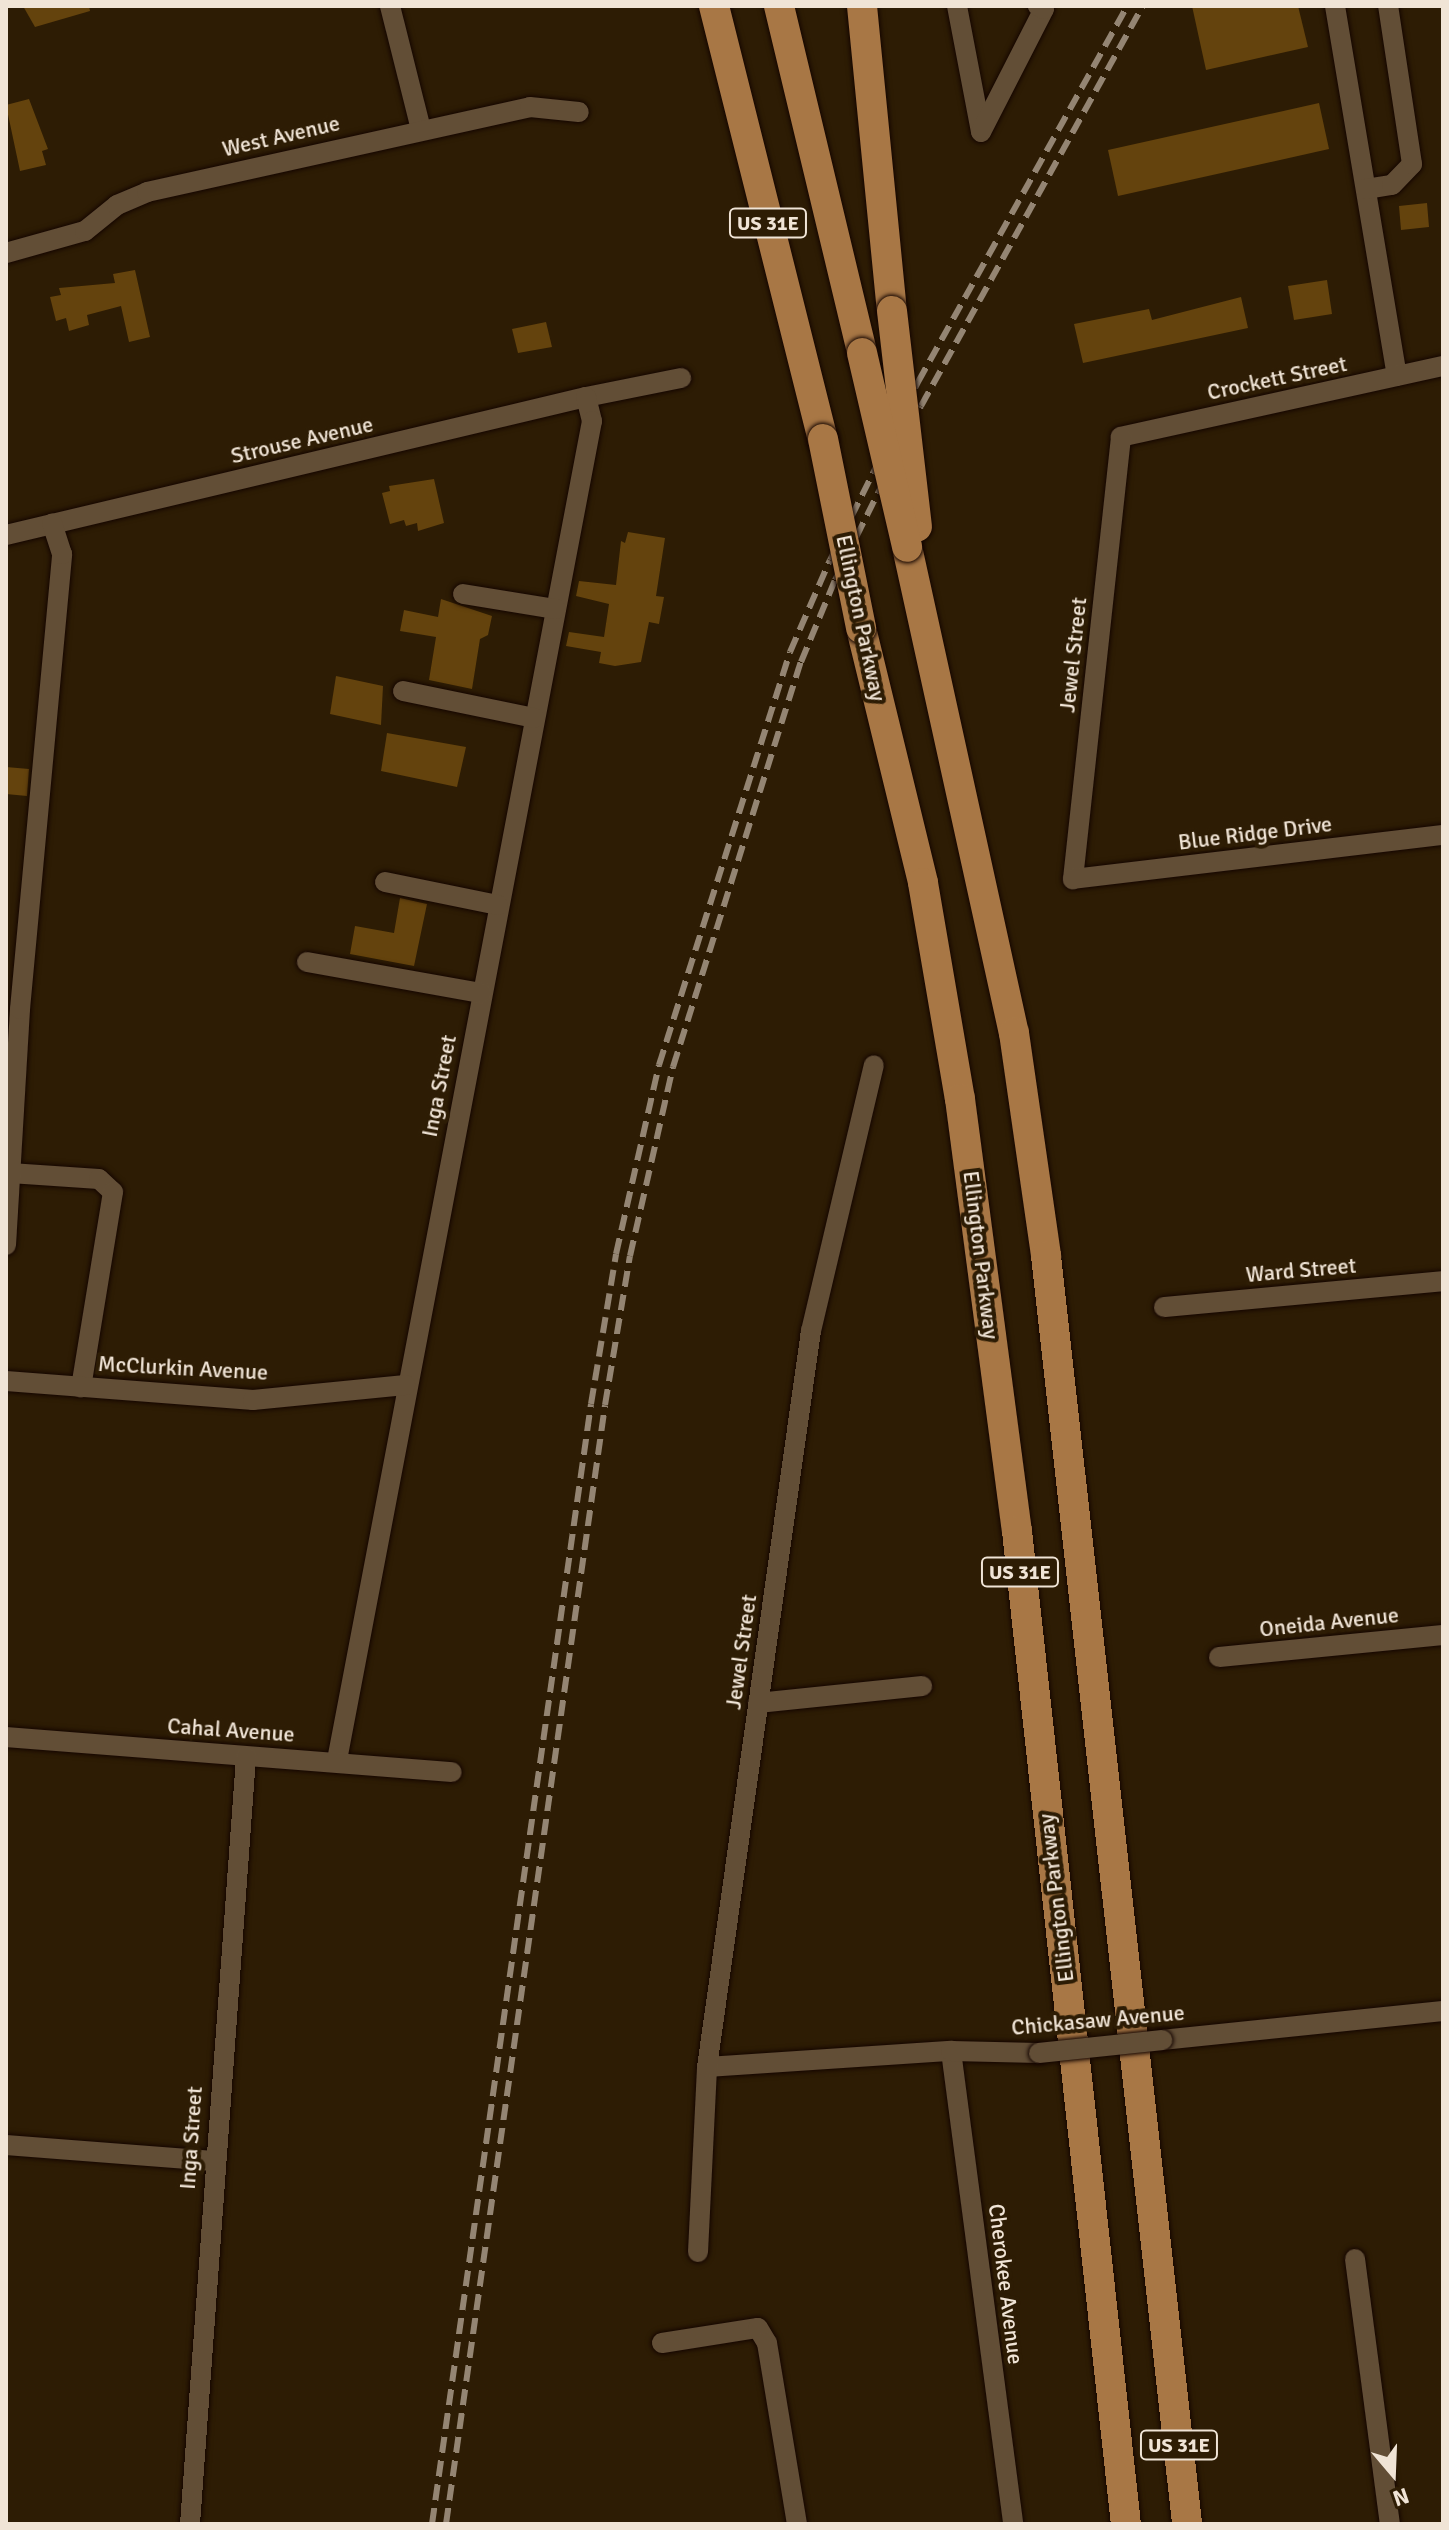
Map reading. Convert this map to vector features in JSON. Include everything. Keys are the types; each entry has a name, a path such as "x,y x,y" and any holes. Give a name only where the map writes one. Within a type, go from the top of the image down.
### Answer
{"highway":[{"name":"Ellington Parkway","path":"714,6 823,439 861,628 923,883 960,1099 1017,1531 1126,2524"},
{"name":"US 31E","path":"779,6 862,353 912,537 927,625 1014,1033 1044,1241 1187,2524"},
{"path":"862,6 912,537"}],"street":[{"path":"390,6 421,129"},
{"path":"957,6 981,132 1044,9 1038,6"},
{"path":"1335,6 1397,376"},
{"path":"1366,189 1392,185 1412,164 1388,6"},
{"name":"West Avenue","path":"6,253 85,231 117,205 147,192 530,107 579,112"},
{"name":"Crockett Street","path":"1121,437 1443,366"},
{"name":"Strouse Avenue","path":"6,535 586,397 681,378"},
{"name":"Inga Street","path":"337,1760 405,1385 592,421 586,397"},
{"name":"Jewel Street","path":"1073,879 1121,437"},
{"path":"6,1245 21,994 62,554 52,524"},
{"path":"463,594 556,609"},
{"path":"403,691 534,718"},
{"name":"Blue Ridge Drive","path":"1073,879 1443,835"},
{"path":"385,882 498,905"},
{"path":"307,962 481,993"},
{"name":"Jewel Street","path":"698,2252 707,2067 811,1331 874,1065"},
{"path":"10,1173 99,1179 113,1192 81,1387"},
{"name":"Ward Street","path":"1164,1307 1443,1281"},
{"name":"McClurkin Avenue","path":"6,1381 253,1400 405,1385"},
{"name":"Oneida Avenue","path":"1219,1657 1443,1635"},
{"path":"758,1703 922,1686"},
{"name":"Cahal Avenue","path":"6,1737 246,1757 337,1760 452,1772"},
{"name":"Inga Street","path":"190,2524 213,2161 246,1757"},
{"name":"Chickasaw Avenue","path":"707,2067 951,2051 1039,2053 1443,2011"},
{"name":"Cherokee Avenue","path":"951,2051 1013,2524"},
{"path":"6,2145 213,2161"},
{"path":"1355,2259 1390,2524"},
{"path":"662,2343 758,2328 767,2343 797,2524"}],"building":[{"path":"23,6 89,6 90,11 35,27"},
{"path":"1192,6 1298,6 1308,47 1206,70"},
{"path":"29,99 48,149 42,151 46,165 20,171 6,105"},
{"path":"1319,103 1329,149 1118,196 1108,150"},
{"path":"1427,203 1429,227 1401,230 1399,206"},
{"path":"135,270 150,337 129,342 121,306 87,315 89,325 69,331 66,318 56,321 50,297 61,295 59,288 115,283 113,274"},
{"path":"1327,280 1332,314 1294,320 1288,286"},
{"path":"1241,297 1248,328 1083,363 1074,324 1149,309 1152,320"},
{"path":"546,322 552,347 518,353 512,329"},
{"path":"434,479 444,523 418,531 417,523 406,526 404,520 390,524 382,493 390,491 389,486"},
{"path":"628,532 665,538 656,596 664,597 659,624 649,622 641,662 615,666 599,663 601,652 566,646 569,632 604,637 609,604 576,596 579,581 616,585 621,541 625,543"},
{"path":"441,599 492,616 488,635 480,639 472,689 429,680 436,637 400,631 404,610 438,617"},
{"path":"336,676 383,686 381,725 330,714"},
{"path":"387,733 466,747 457,787 381,771"},
{"path":"6,767 29,769 27,796 6,794"},
{"path":"400,898 427,904 414,966 350,954 355,926 394,933"}],"railway":[{"path":"432,2524 591,1404 616,1254 659,1065 790,652 830,560 918,382 1127,6"},
{"path":"446,2524 605,1405 630,1256 673,1067 801,662 835,580 921,406 1143,6"}]}
